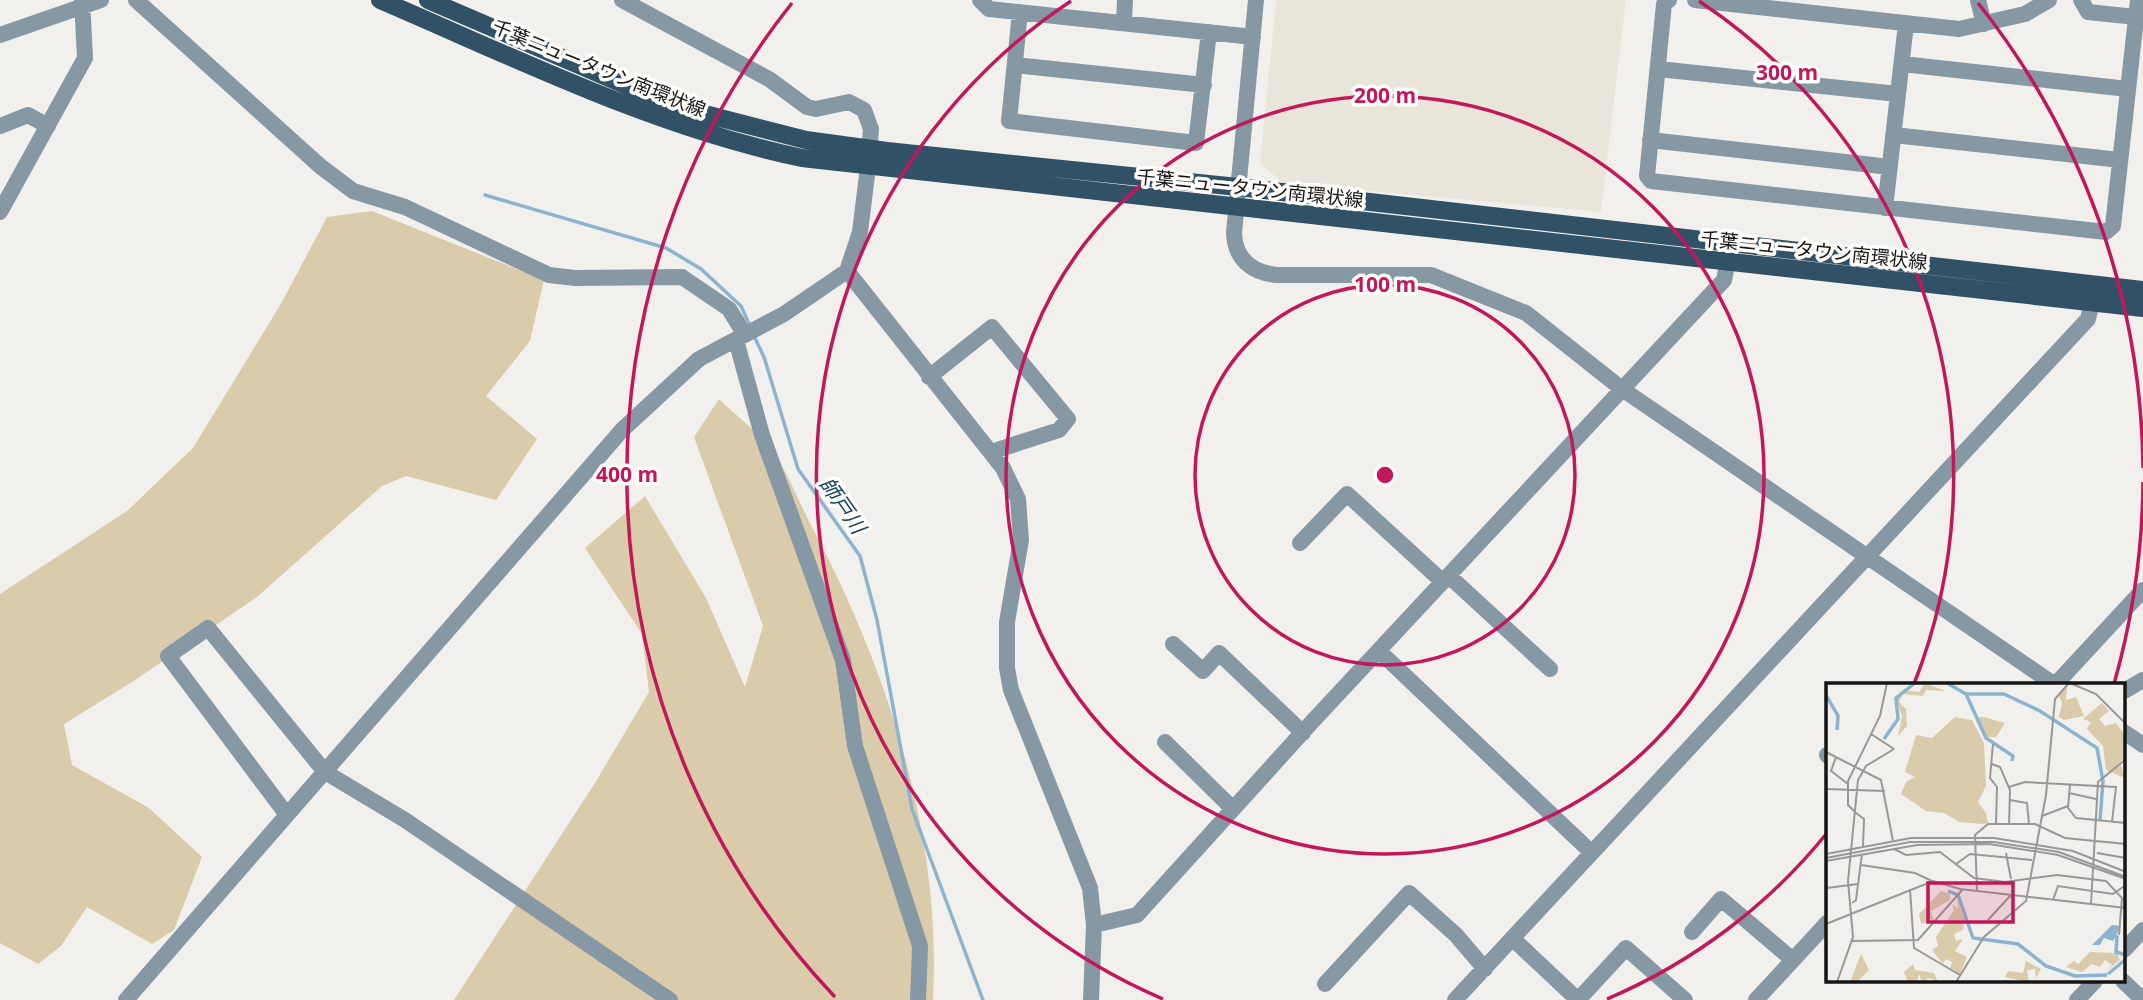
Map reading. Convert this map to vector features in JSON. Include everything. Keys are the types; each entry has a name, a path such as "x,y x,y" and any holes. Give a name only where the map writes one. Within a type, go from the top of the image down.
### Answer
{"main road":[{"name":"千葉ニュータウン南環状線","path":"380,0 618,103 754,148 1238,187 2143,290"},
{"name":"千葉ニュータウン南環状線","path":"428,0 617,82 701,113 869,158 1236,208 2143,308"}],"street":[{"path":"0,35 83,3 101,0"},
{"path":"136,0 320,166 353,191 405,207 549,275 575,278 682,277 729,309 741,337 762,435 843,660 855,746 920,946 918,1000"},
{"path":"126,1000 622,430 699,359 784,314 847,271 860,232 869,158 869,118 858,105 839,102 816,109 807,107 769,79 649,6 622,0"},
{"path":"980,0 989,9 1253,37"},
{"path":"1124,23 1125,0"},
{"path":"1256,0 1234,246 1248,266 1262,273 1419,273 1444,278 1525,313 1622,389 2052,683"},
{"path":"1668,0 1664,4 1650,140 1647,176 1651,181 2106,232 2113,226 2138,0"},
{"path":"1695,0 1747,3 1959,29 2025,15 2049,0"},
{"path":"1978,0 1984,24"},
{"path":"2081,0 2088,12 2136,17"},
{"path":"0,212 85,58 83,3"},
{"path":"1020,12 1009,121 1196,143 1209,32"},
{"path":"1885,208 1906,24"},
{"path":"1902,64 2128,89"},
{"path":"1015,65 1204,85"},
{"path":"1658,69 1898,94"},
{"path":"0,126 28,115 48,125"},
{"path":"1894,135 2120,160"},
{"path":"1650,140 1890,167"},
{"path":"1094,925 1137,915 1724,280 1728,261"},
{"path":"847,271 1003,468 1017,499 1021,540 1007,622 1007,667 1011,690 1090,888 1094,925 1091,1000"},
{"path":"1455,1000 2088,319 2092,302"},
{"path":"929,377 992,327 1068,419 1059,430 991,452"},
{"path":"1300,542 1347,494 1550,669"},
{"path":"2057,683 2143,590"},
{"path":"287,815 167,656 208,628 325,772 405,820 670,1000"},
{"path":"1173,644 1203,671 1219,653 1303,733"},
{"path":"1379,651 1592,853"},
{"path":"2126,690 2143,680"},
{"path":"2126,733 2143,745"},
{"path":"1165,742 1233,809"},
{"path":"1325,984 1409,894 1457,935 1485,969"},
{"path":"1692,932 1721,899 1793,960"},
{"path":"1756,1000 1826,924"},
{"path":"2126,948 2143,930"},
{"path":"1513,939 1578,1000 1626,948 1685,1000"},
{"path":"2077,1000 2094,982"},
{"path":"2124,982 2143,1000"}],"shaded area":[{"path":"1276,0 1626,0 1601,212 1283,183 1260,163"},
{"path":"372,211 544,280 530,341 486,396 537,439 496,500 406,476 382,486 257,597 132,682 64,724 72,765 149,808 202,857 174,930 152,944 87,907 61,946 38,964 0,943 0,594 127,511 193,448 282,302 327,217"},
{"path":"719,399 763,440 781,465 839,582 886,696 919,816 929,877 934,938 933,1000 454,1000 595,783 649,692 642,634 585,548 645,496 706,598 745,687 763,626 694,437"}],"waterway":[{"name":"師戸川","path":"485,195 666,248 701,269 741,306 750,326"},
{"name":"師戸川","path":"754,336 764,357 798,469 860,556 877,620 912,809 983,1000"}]}
